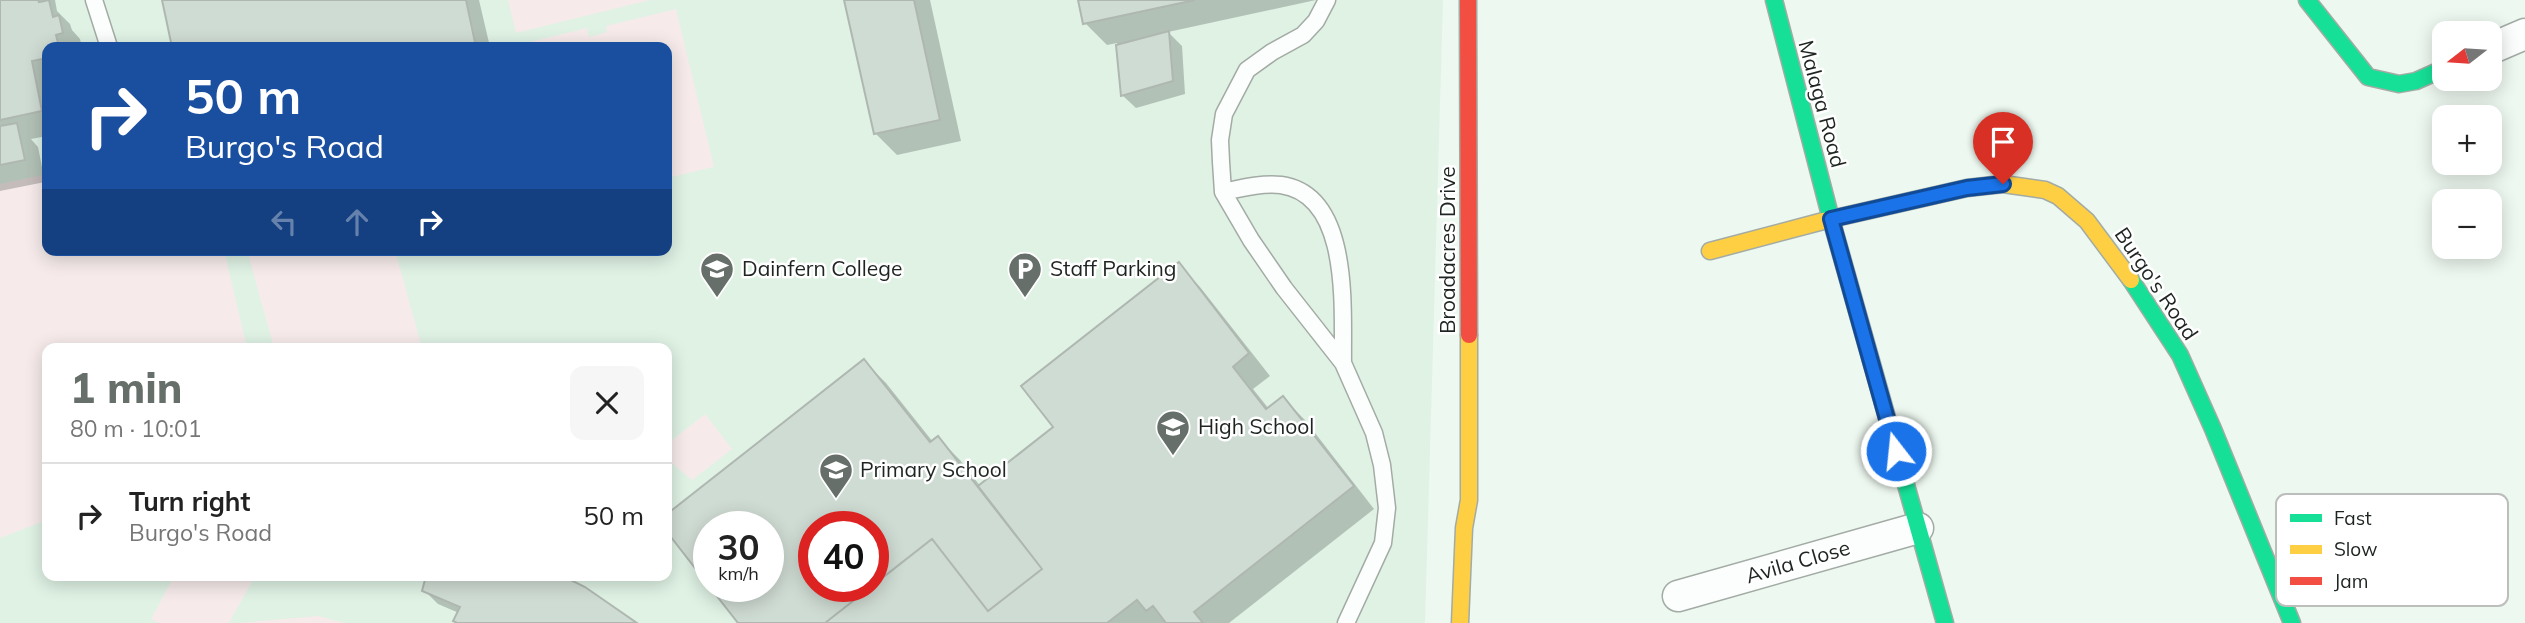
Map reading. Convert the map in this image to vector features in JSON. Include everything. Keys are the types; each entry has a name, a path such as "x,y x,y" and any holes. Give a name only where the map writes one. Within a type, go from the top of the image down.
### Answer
{"street":[{"name":"Broadacres Drive","path":"1460,623 1464,528 1469,500 1468,0"},
{"name":"Malaga Road","path":"1774,0 1831,219 1945,623"},
{"path":"2307,0 2368,77 2381,83 2399,86 2432,73"},
{"path":"2502,44 2525,34"},
{"name":"Burgo's Road","path":"1831,219 1967,188 2003,184 2045,190 2071,205 2087,221 2149,305 2180,355 2276,584"},
{"path":"1710,251 1831,219"},
{"name":"Broadacres Drive","path":"1469,500 1479,552"},
{"name":"Avila Close","path":"1678,596 1918,528"},
{"name":"Burgo's Road","path":"2285,606 2292,623"}],"lane":[{"path":"94,0 107,42"},
{"path":"1327,0 1316,21 1303,36 1272,52 1247,71 1224,114 1220,140 1223,192 1251,240 1284,288 1343,363 1374,433 1382,465 1387,508 1383,543 1346,623"},
{"path":"1223,192 1256,185 1283,186 1303,193 1323,211 1334,239 1340,272 1343,363"}],"shaded area":[{"name":"Dainfern College","path":"0,0 1443,0 1425,623 0,623"},
{"path":"508,0 650,0 516,33"},
{"path":"676,9 714,167 672,177 672,42 530,42 587,28 589,37 607,32 606,26"},
{"path":"42,175 42,256 225,256 246,343 42,343 42,522 0,538 0,184"},
{"path":"249,256 397,256 421,343 273,343"},
{"path":"705,414 732,449 692,480 672,463 672,440"},
{"path":"171,581 252,581 229,623 158,623 151,619"},
{"path":"318,616 345,623 238,623"}],"building":[{"path":"0,0 49,0 53,17 59,15 63,33 56,35 58,42 42,42 42,59 32,61 42,111 0,120"},
{"path":"162,0 466,0 475,42 171,42"},
{"path":"844,0 914,0 940,120 874,134"},
{"path":"1078,0 1195,0 1083,24"},
{"path":"1169,31 1173,81 1121,96 1116,45"},
{"path":"17,123 25,160 0,165 0,126"},
{"name":"High School","path":"1179,262 1249,353 1233,367 1266,409 1283,396 1354,486 1194,612 1203,623 1166,623 1153,606 1146,611 1137,600 1107,623 825,623 852,602 889,602 889,573 932,539 988,611 1042,569 978,486 1053,427 1021,386"},
{"name":"Primary School","path":"864,359 930,442 938,436 1042,569 988,611 932,539 889,573 889,511 798,511 798,602 852,602 825,623 738,623 722,602 784,602 784,511 693,511 693,565 672,538 672,510"},
{"path":"425,581 573,581 637,623 457,623 453,621 460,607 422,591"}],"traffic: fast":[{"path":"1774,0 1831,219 1945,623"},
{"path":"2307,0 2368,77 2399,84 2416,81 2432,74"},
{"path":"2131,280 2180,355 2276,584"},
{"path":"2285,606 2292,623"}],"traffic: slow":[{"path":"1710,251 1831,219 1967,188 2003,184 2045,190 2058,196 2087,221 2131,280"},
{"path":"1460,623 1464,528 1469,500 1469,335"}],"traffic: jam":[{"path":"1468,0 1469,335"}],"place":[{"name":"Dainfern College","path":"717,299"},
{"name":"Staff Parking","path":"1025,299"},
{"name":"High School","path":"1173,457"},
{"name":"Primary School","path":"836,500"}],"route":[{"path":"1896,451 1831,219 1967,188 2003,184"}]}
